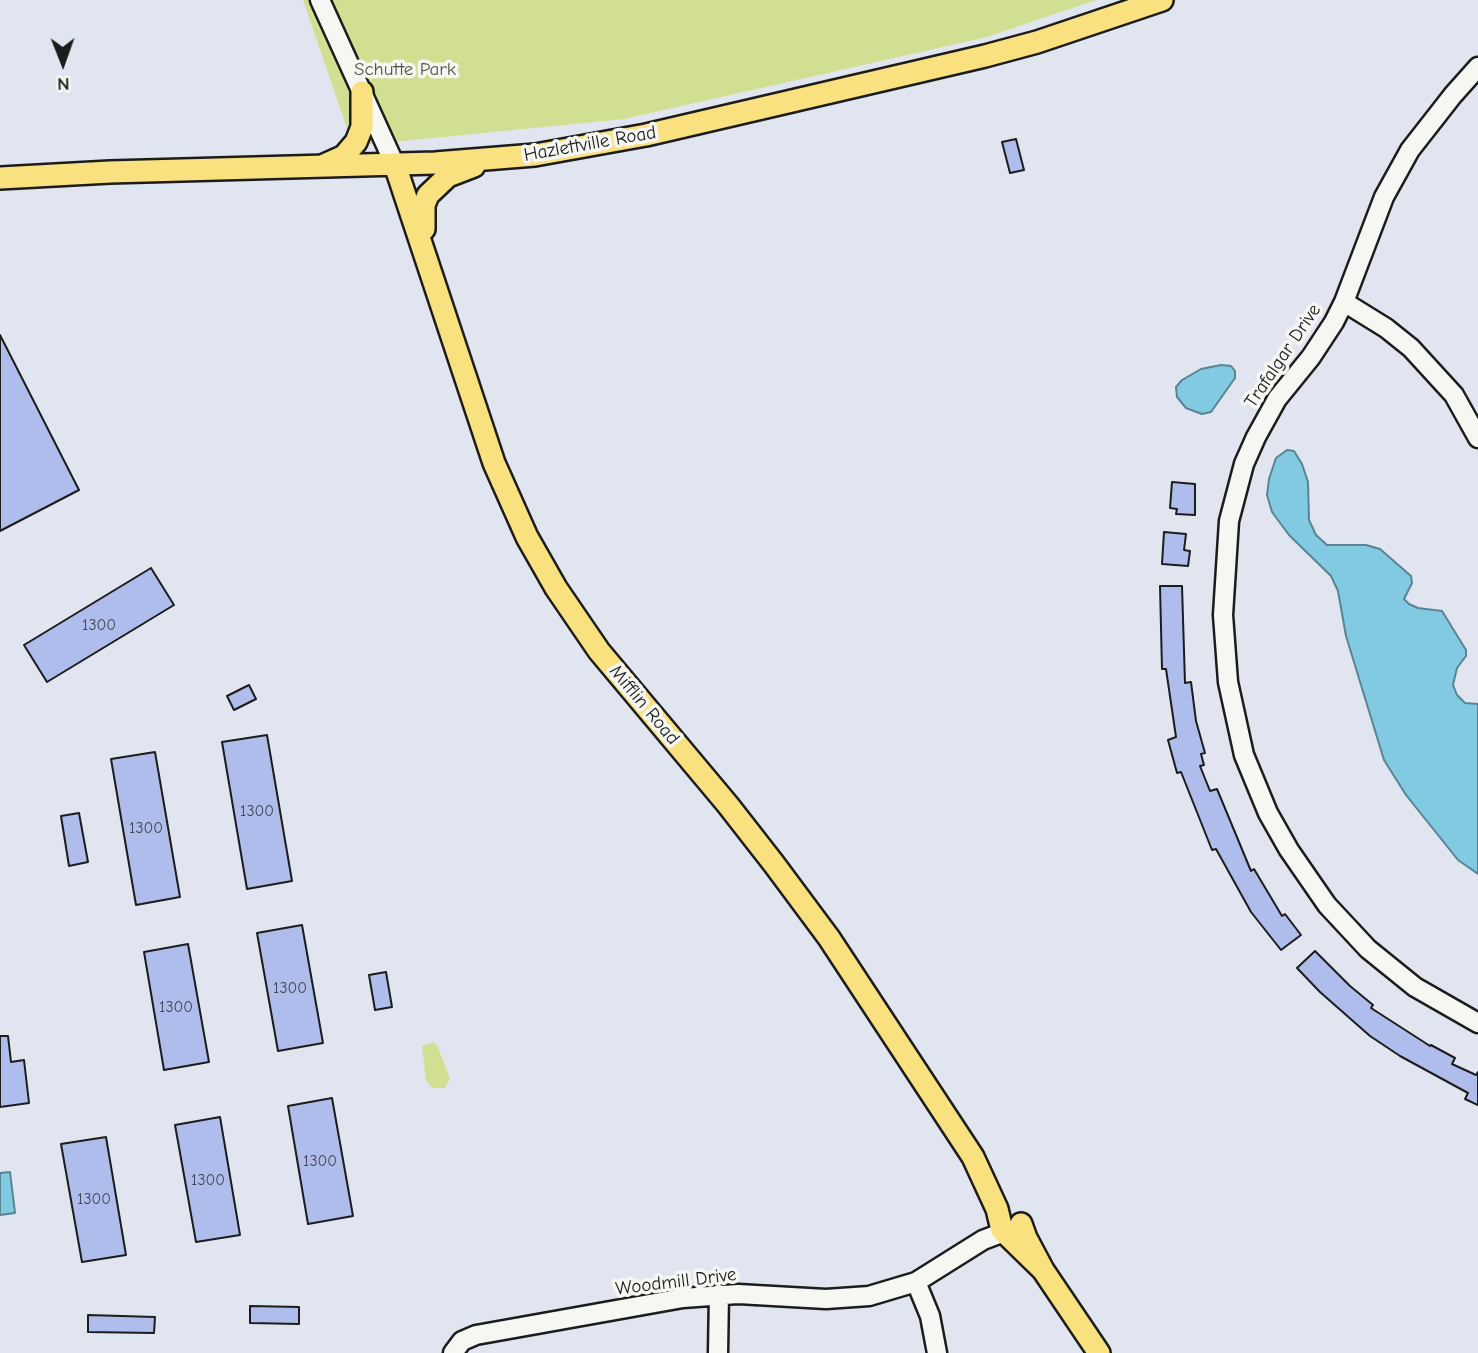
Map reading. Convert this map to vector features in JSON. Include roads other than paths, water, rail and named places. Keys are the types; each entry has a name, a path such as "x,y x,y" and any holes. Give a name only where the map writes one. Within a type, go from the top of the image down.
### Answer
{"main road":[{"name":"Hazlettville Road","path":"0,178 110,172 395,165 535,155 646,135 958,62 1037,42 1162,0"},
{"path":"321,167 344,156 356,142 362,127 362,92"},
{"path":"426,256 423,214 428,195 448,176 494,159"},
{"name":"Mifflin Road","path":"395,165 494,463 527,537 556,588 599,652 736,815 829,938 973,1157 1008,1225 1026,1238 1043,1270 1099,1353"}],"street":[{"path":"320,0 395,165"},
{"name":"Trafalgar Drive","path":"1478,67 1426,128 1397,172 1370,230 1344,302 1324,339 1264,419 1236,490 1227,542 1223,615 1227,682 1234,720 1244,755 1268,813 1289,850 1327,905 1368,949 1390,968 1441,1003 1478,1023"},
{"path":"1344,302 1386,328 1411,348 1454,395 1476,431"},
{"name":"Woodmill Drive","path":"453,1353 462,1341 476,1335 683,1298 758,1294 849,1299 892,1290 916,1282 1008,1225"},
{"path":"916,1282 930,1316 937,1353"},
{"path":"718,1353 719,1294"}],"water":[{"path":"1231,366 1235,371 1235,378 1211,412 1202,414 1186,408 1177,397 1176,387 1182,380 1201,369"},
{"path":"1287,450 1294,451 1302,464 1308,482 1309,520 1316,535 1327,545 1366,545 1380,549 1411,576 1412,583 1404,599 1418,608 1442,611 1466,650 1466,656 1457,668 1453,685 1457,695 1465,703 1478,704 1478,874 1458,860 1406,795 1384,760 1346,636 1338,591 1331,576 1289,535 1272,512 1267,495 1269,479 1276,458"},
{"path":"10,1172 15,1213 0,1215 0,1173"}],"park label":[{"name":"Schutte Park","path":"405,70"}]}
